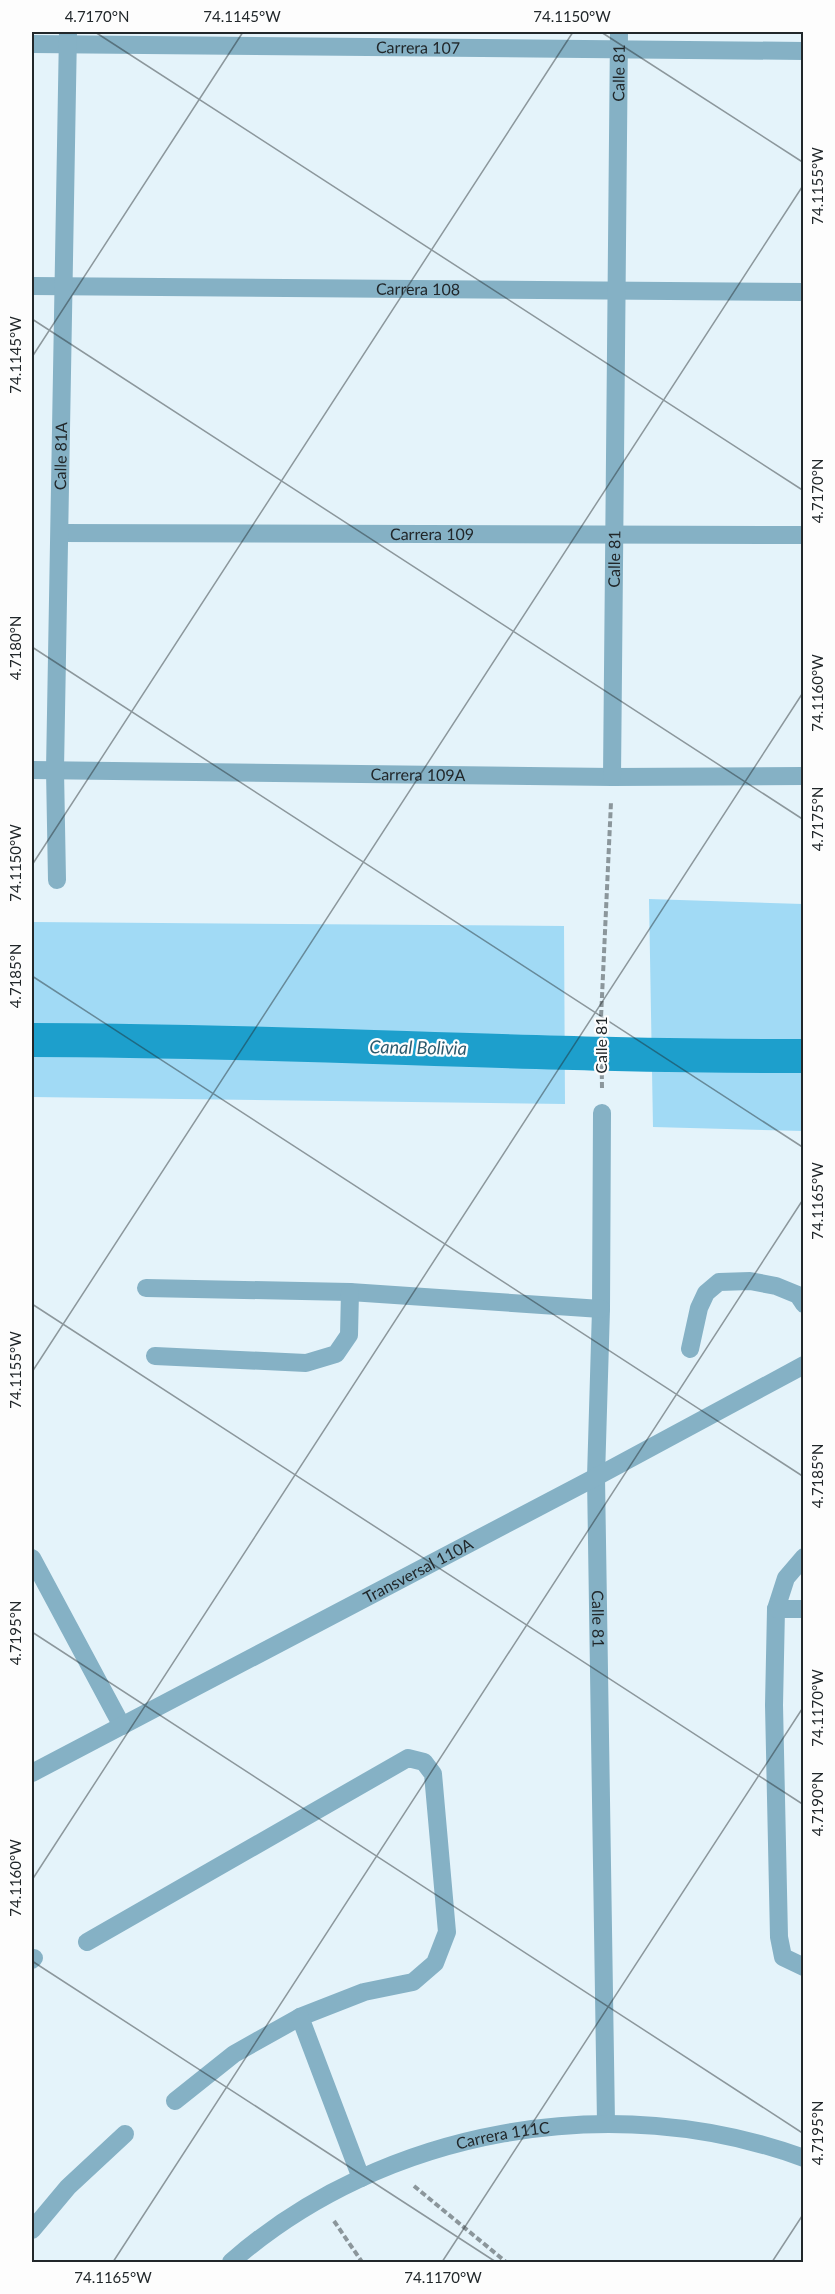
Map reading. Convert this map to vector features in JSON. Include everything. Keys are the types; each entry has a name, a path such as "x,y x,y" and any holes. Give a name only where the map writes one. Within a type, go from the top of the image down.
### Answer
{"street":[{"name":"Carrera 107","path":"32,44 68,38 619,40 804,51"},
{"name":"Calle 81A","path":"57,880 55,770 68,38"},
{"name":"Calle 81","path":"612,777 619,40"},
{"name":"Carrera 108","path":"32,286 804,292"},
{"name":"Carrera 109","path":"60,533 804,534"},
{"name":"Carrera 109A","path":"32,770 612,777 804,776"},
{"name":"Calle 81","path":"602,1113 601,1308 596,1478 606,2123"},
{"path":"690,1349 699,1308 706,1293 719,1282 750,1281 776,1286 798,1295 804,1304"},
{"path":"146,1288 350,1292 601,1308"},
{"path":"155,1356 306,1363 336,1354 349,1335 350,1292"},
{"name":"Transversal 110A","path":"32,1773 596,1478 804,1365"},
{"path":"804,1557 786,1578 776,1609 774,1705 779,1937 783,1957 804,1967"},
{"path":"32,1558 122,1726"},
{"path":"776,1609 804,1609"},
{"path":"87,1942 408,1758 424,1762 433,1774 447,1932 435,1963 413,1982 364,1992 300,2017 234,2054 175,2101"},
{"path":"300,2017 361,2178"},
{"name":"Carrera 111C","path":"231,2262 253,2243 320,2199 389,2166 459,2142 532,2129 606,2123 664,2126 722,2135 779,2149 804,2158"},
{"path":"32,2230 68,2187 125,2134"}],"path":[{"name":"Calle 81","path":"602,1086 601,1018 612,777"},
{"path":"389,2166 506,2262"},
{"path":"320,2199 362,2262"}],"shaded area":[{"path":"649,899 803,904 803,1131 653,1127"},
{"path":"32,922 564,926 565,1104 32,1097"}],"waterway":[{"name":"Canal Bolivia","path":"32,1040 707,1056 804,1056"}]}
